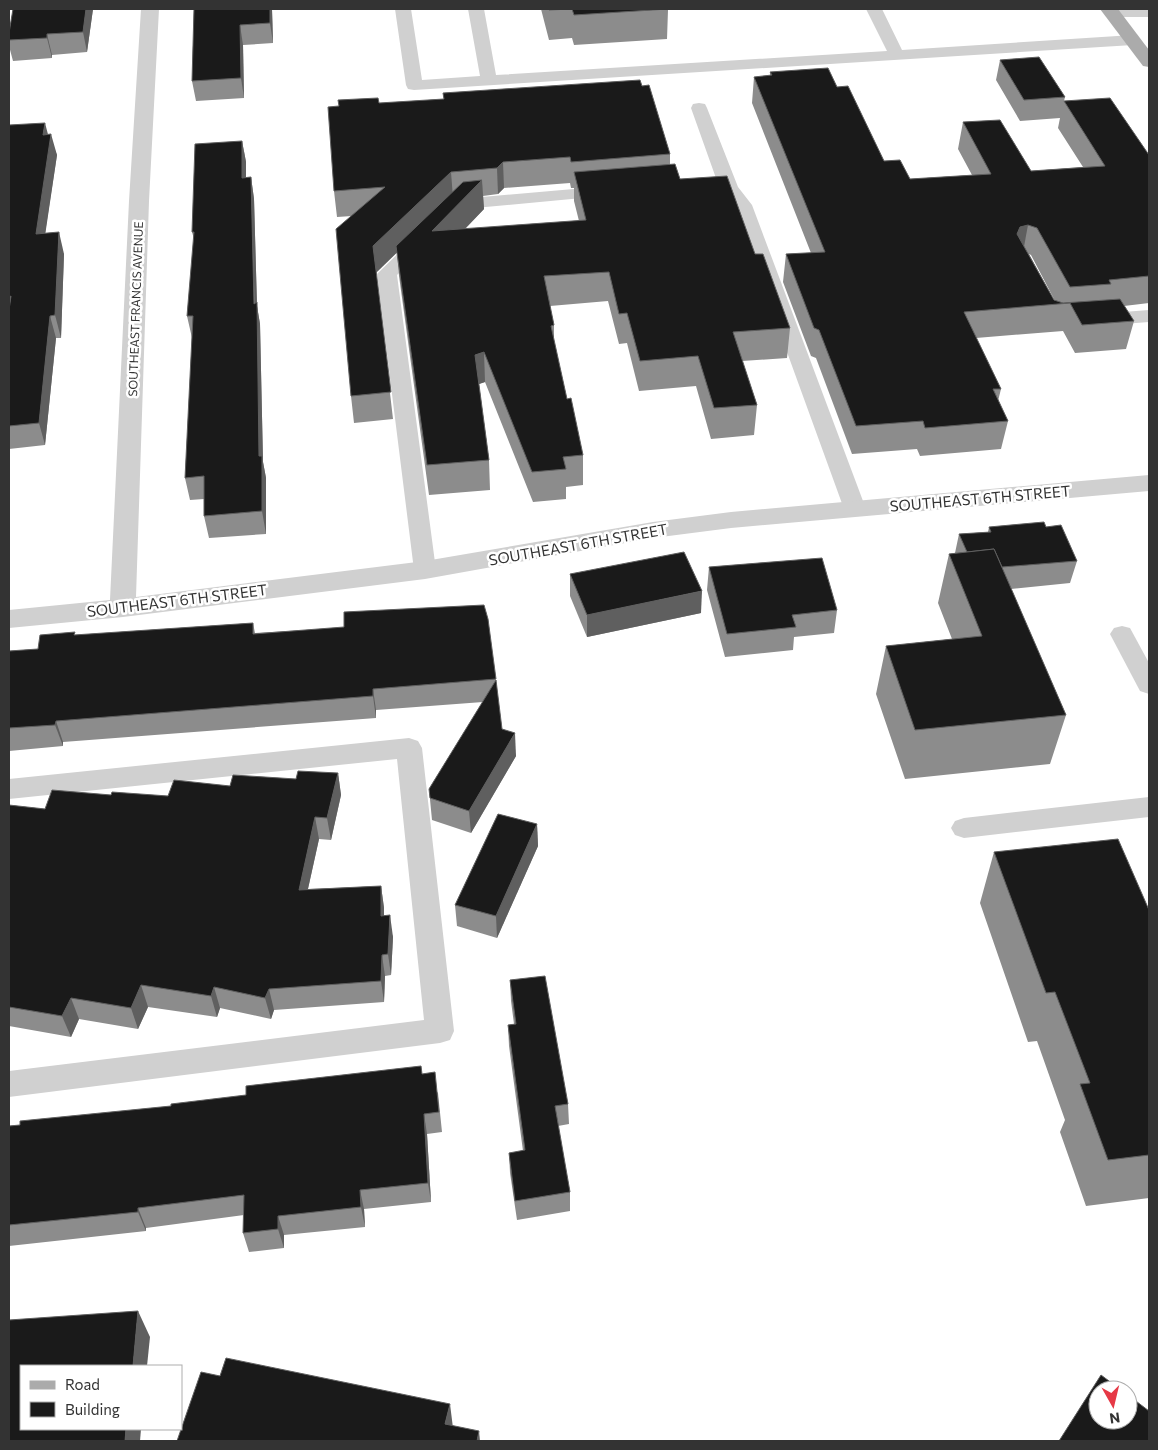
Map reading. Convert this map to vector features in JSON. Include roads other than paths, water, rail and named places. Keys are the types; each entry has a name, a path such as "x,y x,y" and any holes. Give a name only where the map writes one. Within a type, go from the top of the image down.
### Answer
{"main road":[{"path":"1111,11 1148,59"}],"street":[{"name":"SOUTHEAST FRANCIS AVENUE","path":"122,608 139,201 150,9"},
{"name":"SOUTHEAST 6TH STREET","path":"9,619 122,608 426,570 653,530 855,509 1149,483"}],"lane":[{"path":"403,9 414,85 1133,40"},
{"path":"476,9 489,80"},
{"path":"874,9 898,55"},
{"path":"1111,11 1149,12"},
{"path":"700,108 729,188 743,205 855,509"},
{"path":"686,184 729,188"},
{"path":"426,570 387,274 460,204 627,190"},
{"path":"1074,322 1149,316"},
{"path":"1122,634 1149,685"},
{"path":"9,789 408,748 440,1031 9,1084"},
{"path":"964,828 1149,807"}]}
